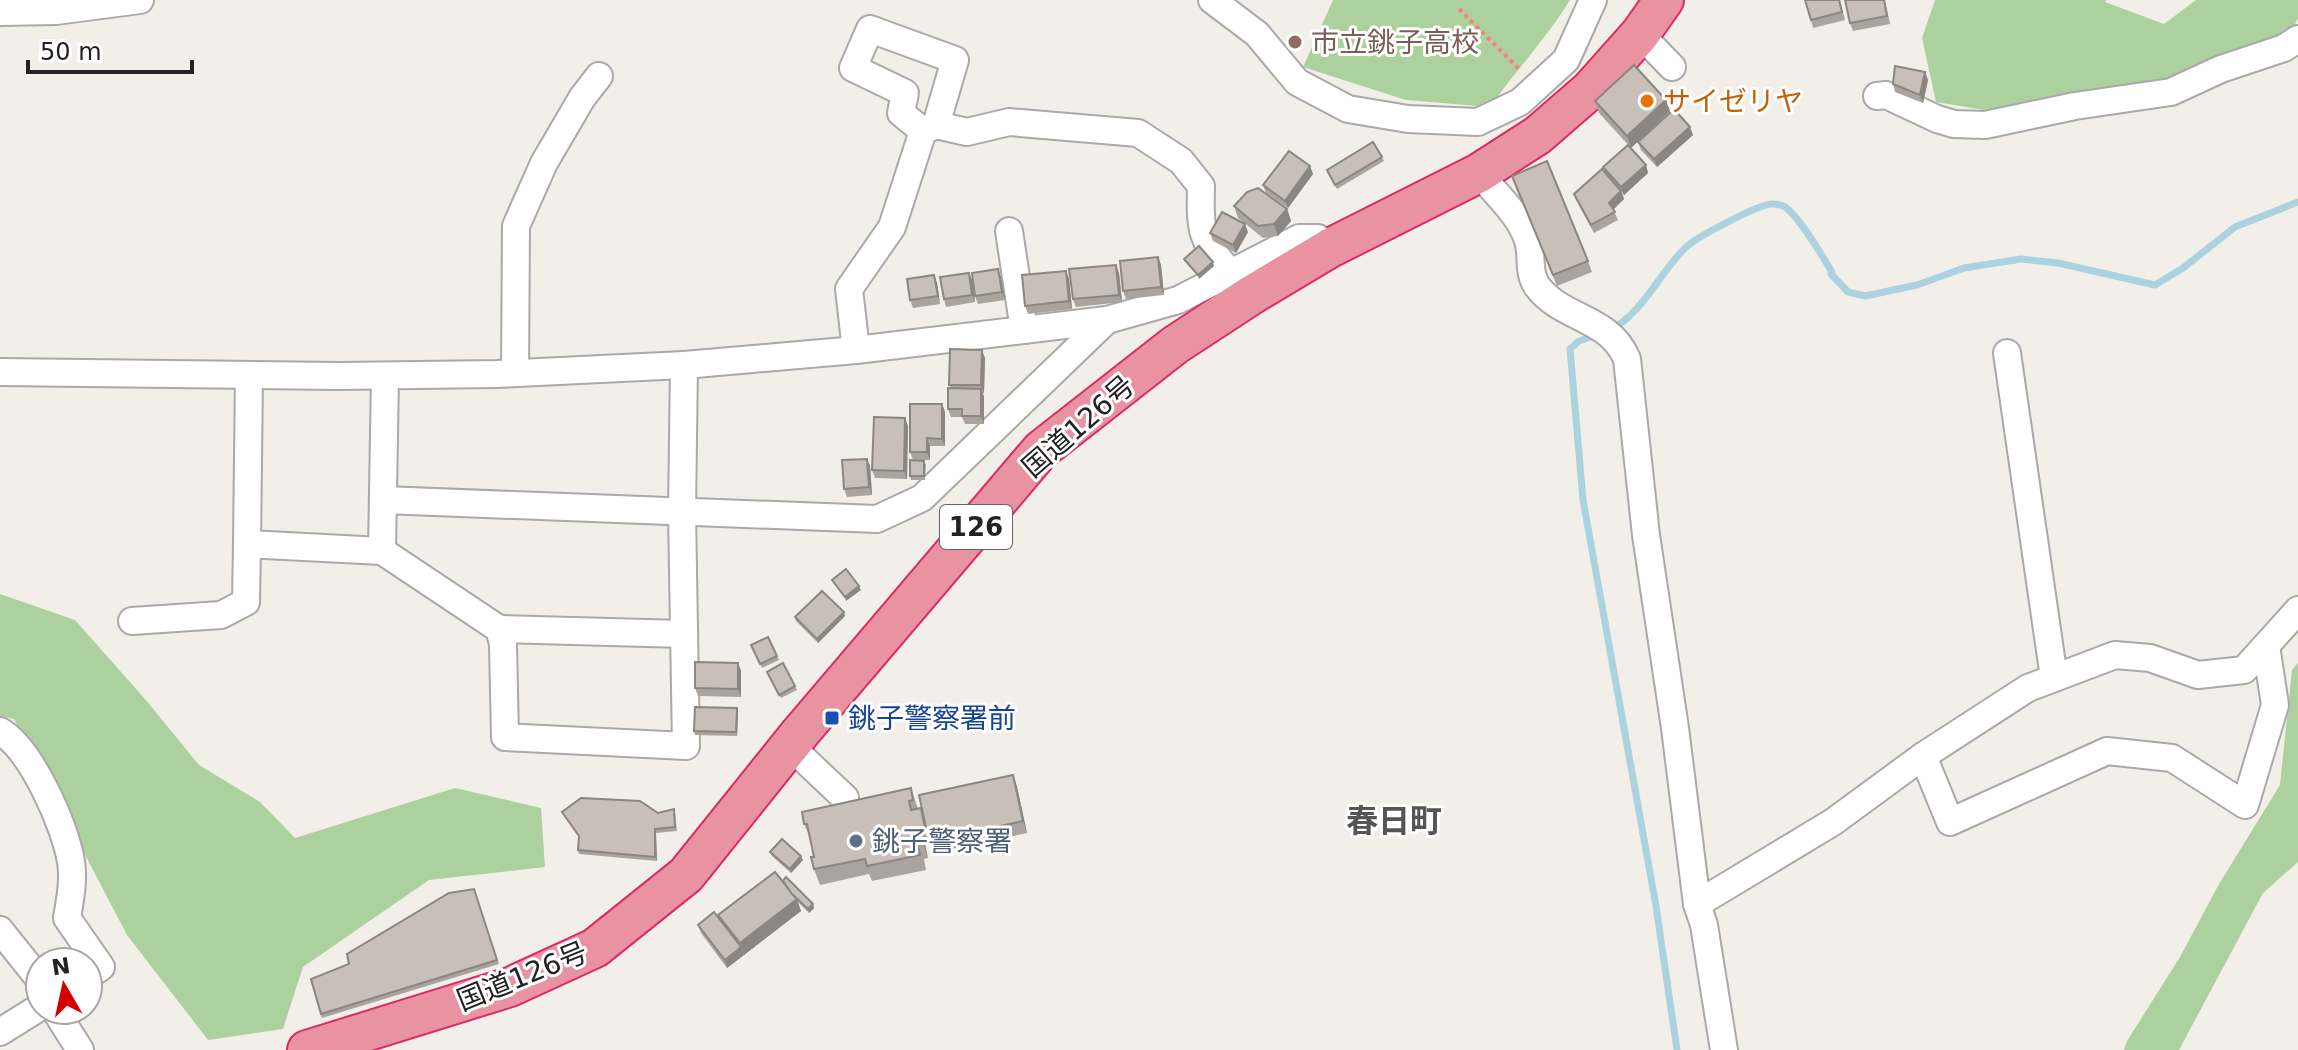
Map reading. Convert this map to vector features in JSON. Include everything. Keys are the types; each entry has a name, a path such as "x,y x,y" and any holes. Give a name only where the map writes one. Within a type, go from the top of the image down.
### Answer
{"highway":[{"name":"国道126号","path":"307,1050 510,987 595,948 686,875 790,746 1041,450 1175,345 1330,248 1479,173 1564,114 1640,34 1664,0"}],"street":[{"path":"0,12 56,11 140,0"},
{"path":"1212,0 1257,34 1297,82 1348,109 1408,119 1478,122 1520,102 1566,60 1593,0"},
{"path":"1640,34 1672,67"},
{"path":"1877,96 1886,95 1954,124 1985,125 2075,106 2171,92 2221,69 2284,48 2298,39"},
{"path":"515,373 516,226 544,163 582,98 599,76"},
{"path":"856,350 849,289 892,227 929,128 967,132 1009,122 1138,133 1181,161 1201,186 1200,229 1216,257 1232,274"},
{"path":"1479,173 1512,212 1528,243 1531,271 1537,286 1554,302 1602,327 1621,344 1627,359 1646,535 1697,904 1704,925 1724,1050"},
{"path":"1009,231 1024,330"},
{"path":"0,372 385,376 515,373 684,365 856,350 1107,320 1178,300 1299,238 1318,238 1330,248"},
{"path":"383,500 877,519 922,498 1107,320"},
{"path":"2007,353 2054,678"},
{"path":"499,629 503,644 505,737 686,746 682,512 684,365"},
{"path":"132,621 221,615 246,602 249,375"},
{"path":"382,551 385,376"},
{"path":"247,544 382,551 499,629 684,634"},
{"path":"1697,904 1833,822 1923,756 2028,688 2115,655 2150,658 2198,675 2244,670 2298,610"},
{"path":"1923,756 1950,822 2107,751 2172,758 2245,805 2275,705 2266,646"},
{"path":"0,731 21,750 55,811 71,862 67,918 86,946"},
{"path":"790,746 845,798"},
{"path":"0,930 24,960"},
{"path":"0,1032 24,1017"},
{"path":"65,1026 80,1050"}],"path":[{"path":"1459,9 1537,86"}],"green space":[{"path":"1333,0 1570,0 1490,107 1406,100 1303,67"},
{"path":"1935,0 2106,0 2164,24 2196,0 2298,0 2298,18 2284,48 2174,83 1984,110 1936,102 1922,38"},
{"path":"0,594 75,620 199,765 260,802 295,838 455,788 541,808 545,867 429,880 303,967 283,1029 208,1040 127,935 14,719 0,716"},
{"path":"2298,663 2298,862 2263,893 2179,1050 2124,1050 2280,785 2292,670"}],"building":[{"path":"1805,0 1839,0 1842,12 1811,20"},
{"path":"1845,0 1884,0 1887,16 1850,23"},
{"path":"1634,65 1666,100 1627,136 1595,101"},
{"path":"1895,66 1925,72 1920,95 1893,84"},
{"path":"1674,109 1690,127 1654,159 1638,142"},
{"path":"1373,142 1382,157 1335,185 1327,170"},
{"path":"1628,145 1646,165 1621,187 1603,167"},
{"path":"1289,151 1310,166 1285,201 1263,185"},
{"path":"1547,161 1588,261 1553,275 1512,176"},
{"path":"1602,169 1621,191 1609,203 1615,212 1591,225 1574,194"},
{"path":"1258,188 1287,209 1274,224 1258,226 1234,206 1247,192"},
{"path":"1222,212 1245,224 1233,245 1210,233"},
{"path":"1199,246 1213,262 1198,275 1184,259"},
{"path":"1158,257 1161,287 1123,291 1120,261"},
{"path":"1116,265 1119,295 1073,299 1069,269"},
{"path":"998,269 1002,292 975,296 972,273"},
{"path":"1066,271 1069,301 1025,306 1022,275"},
{"path":"969,273 972,295 944,299 940,277"},
{"path":"934,275 938,296 910,300 907,279"},
{"path":"950,349 982,350 981,385 949,385"},
{"path":"948,388 981,389 981,416 962,416 962,409 948,409"},
{"path":"910,404 942,404 942,439 927,438 927,452 910,452"},
{"path":"874,417 905,418 904,471 872,470"},
{"path":"867,459 869,487 844,489 842,460"},
{"path":"910,460 924,461 924,476 910,476"},
{"path":"846,569 859,586 845,597 832,580"},
{"path":"822,591 844,612 817,639 795,617"},
{"path":"768,637 777,656 760,664 751,645"},
{"path":"695,662 738,663 738,689 695,688"},
{"path":"783,663 795,686 779,695 767,672"},
{"path":"695,707 737,708 736,732 694,731"},
{"path":"1013,775 1023,821 929,842 919,795"},
{"path":"911,788 911,810 921,808 925,828 920,830 923,843 918,844 920,855 867,866 865,859 814,869 811,857 814,857 802,812"},
{"path":"581,798 640,801 658,813 674,809 675,827 655,829 655,857 578,850 579,836 562,812"},
{"path":"782,839 801,856 790,869 770,852"},
{"path":"775,872 797,899 740,943 718,915"},
{"path":"786,877 813,904 808,909 783,881"},
{"path":"474,889 497,960 321,1014 311,979 349,964 347,954 449,893"},
{"path":"714,912 741,947 725,960 698,925"}],"waterway":[{"path":"1611,330 1642,303 1685,248 1728,222 1766,205 1779,205 1791,212 1810,237 1831,274 1848,292 1865,296 1917,285 1964,268 2021,259 2058,263 2155,285 2183,268 2235,227 2298,202"},
{"path":"1599,334 1579,341 1570,349 1583,500 1656,906 1677,1050"}],"place":[{"name":"市立銚子高校","path":"1295,42"},
{"name":"サイゼリヤ","path":"1647,101"},
{"name":"銚子警察署前","path":"832,718"},
{"name":"銚子警察署","path":"856,841"}],"district":[{"name":"春日町","path":"1394,821"}]}
